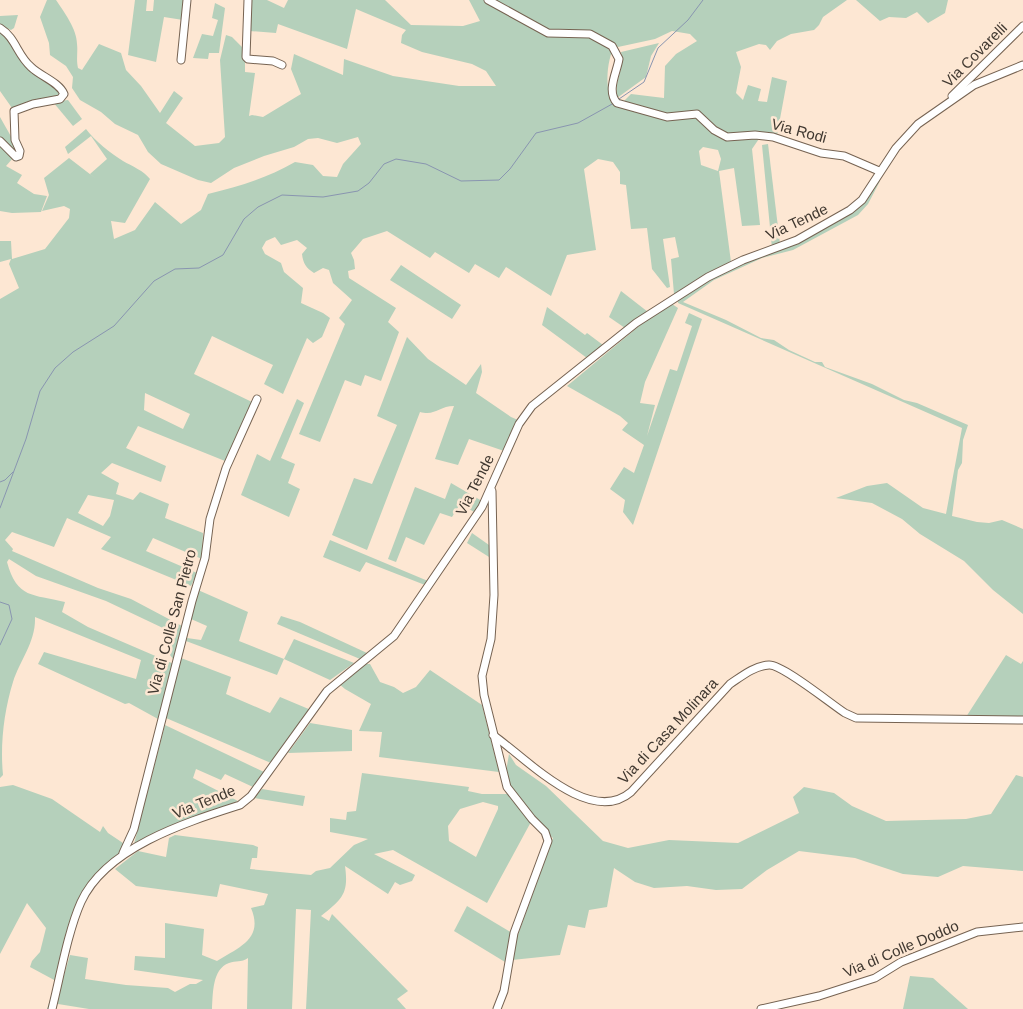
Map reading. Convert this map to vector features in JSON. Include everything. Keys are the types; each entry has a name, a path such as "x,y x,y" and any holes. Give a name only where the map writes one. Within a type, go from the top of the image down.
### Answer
{"street":[{"path":"181,60 187,0"},
{"path":"248,0 246,57 248,59 274,61 282,65"},
{"name":"Via Rodi","path":"488,0 548,33 586,33 609,44 616,50 619,59 612,88 614,100 626,106 667,117 697,114 702,116 714,130 727,137 755,135 773,137 821,153 844,156 880,171"},
{"name":"Via Covarelli","path":"947,103 1023,26"},
{"path":"0,28 12,37 31,68 64,92 60,98 33,104 14,111 15,140 20,151 19,156 16,157 0,140"},
{"name":"Via Tende","path":"52,1009 80,904 94,883 122,856 150,839 240,805 251,796 327,691 394,636 458,544 492,488 519,424 538,400 636,323 708,277 743,260 797,240 850,210 862,200 880,171 908,134 947,103 988,78 1023,65"},
{"name":"Via di Colle San Pietro","path":"122,856 134,829 192,601 205,558 210,519 226,468 257,399"},
{"path":"492,488 494,595 491,639 482,676 484,695 507,787 532,819 545,832 548,841 514,934 504,991 498,1009"},
{"name":"Via di Casa Molinara","path":"493,735 579,797 606,802 620,800 631,792 730,684 744,674 768,665 782,670 845,713 856,718 1023,720"},
{"name":"Via di Colle Doddo","path":"761,1009 819,996 875,978 915,956 977,932 1023,927"}],"green space":[{"path":"47,0 56,0 75,32 78,68 82,70 99,44 121,53 126,70 141,86 160,113 174,91 183,98 166,123 195,146 219,143 225,137 220,60 226,35 232,37 245,50 245,72 255,73 249,116 263,117 301,94 291,69 294,54 343,75 344,59 393,76 459,86 496,86 486,71 472,64 422,52 401,43 402,35 406,30 356,9 347,49 278,24 276,33 249,31 250,0 267,0 284,8 288,0 385,0 411,25 463,26 480,21 469,0 847,0 823,17 814,30 791,34 777,41 770,50 766,45 759,44 736,52 741,67 736,93 743,100 748,85 761,89 758,101 767,102 772,77 787,81 777,135 763,133 752,149 760,225 742,226 734,168 719,171 731,262 674,294 671,259 679,257 675,237 663,239 670,287 667,288 652,269 647,228 631,229 626,185 620,184 620,172 613,162 598,159 584,169 596,250 567,255 551,296 506,267 499,278 475,264 469,273 435,252 430,258 387,231 363,239 351,253 355,269 348,271 349,278 396,308 388,322 399,332 381,381 365,375 361,386 345,380 320,442 299,434 345,324 339,318 352,300 333,283 329,270 323,268 314,273 307,267 302,254 307,248 297,240 281,245 275,237 266,241 262,248 265,254 281,263 284,272 303,288 301,303 330,318 322,337 313,343 307,338 283,394 264,384 273,365 212,336 194,374 252,402 225,461 138,426 126,448 166,466 161,482 112,463 101,473 119,483 116,494 133,500 140,492 169,504 165,518 203,533 202,559 153,538 146,551 197,573 191,586 101,549 111,537 67,518 54,547 12,532 5,540 13,549 12,551 98,588 131,599 182,626 174,660 170,655 165,629 106,601 36,576 9,559 7,562 11,574 21,589 35,596 65,602 62,612 88,627 174,664 158,719 129,703 125,704 38,664 44,652 136,679 141,660 35,617 33,635 13,682 7,705 2,740 3,775 0,778 0,299 19,288 9,264 11,259 0,262 0,241 11,241 12,259 45,249 69,218 70,209 64,206 42,211 49,195 44,178 69,158 95,178 90,174 107,159 91,136 68,154 65,147 86,129 108,151 141,171 150,179 125,223 111,221 114,239 135,230 155,202 181,224 201,210 208,194 253,181 295,162 313,165 323,176 337,177 343,164 361,144 358,137 337,143 318,138 308,139 294,147 234,168 211,183 198,180 161,164 148,152 138,135 115,124 101,112 80,100 72,88 73,77 66,66 50,55 49,43 40,17","holes":["672,31 690,34 697,41 676,54 665,66 664,98 631,94 623,102 663,113 682,115 676,120 667,120 615,105 611,100 608,84 608,67 615,45 618,47 655,39","703,147 718,150 721,159 718,171 701,165 699,151","145,393 190,414 183,429 144,410","88,495 114,500 110,516 103,526 78,513"]},
{"path":"135,0 147,0 146,11 153,11 154,0 184,0 183,20 164,17 156,62 128,55"},
{"path":"856,0 948,0 945,13 928,23 917,12 906,18 889,17 880,21"},
{"path":"215,3 225,8 219,53 209,53 208,59 193,58 202,34 213,36 218,20 212,18"},
{"path":"18,15 14,28 11,30 0,25 0,16"},
{"path":"0,30 30,69 60,92 61,95 12,108 0,91"},
{"path":"659,43 651,56 646,77 617,98 616,92 622,63 621,52"},
{"path":"68,100 82,119 73,126 53,102"},
{"path":"0,117 13,140 17,155 0,138"},
{"path":"0,143 13,158 6,166 22,175 17,183 34,194 47,196 41,212 12,213 0,211"},
{"path":"768,144 780,244 772,248 762,145"},
{"path":"878,179 880,181 868,204 858,215 793,250 762,258 714,280 683,302 726,320 761,338 774,340 789,350 815,362 822,362 825,367 872,384 904,400 917,403 968,425 963,440 962,463 958,470 952,516 989,523 1002,520 1023,529 1023,614 993,590 964,561 920,534 902,519 872,503 836,498 867,486 887,483 923,508 946,514 962,428 678,303 678,299 732,267 816,233 852,213 861,206"},
{"path":"401,265 461,305 452,319 390,280"},
{"path":"621,291 648,312 625,328 609,317"},
{"path":"672,304 678,308 645,382 640,403 655,405 647,436 670,369 677,371 692,326 685,323 689,313 702,319 633,525 623,512 625,500 610,489 624,467 634,473 644,445 622,430 628,423 620,416 567,386 644,322"},
{"path":"547,307 585,335 587,333 603,345 587,358 542,325"},
{"path":"407,337 428,359 466,385 481,364 482,372 476,393 518,420 507,452 469,439 458,465 435,459 454,406 430,413 420,412 367,550 332,535 354,478 372,484 397,425 377,416"},
{"path":"297,399 304,403 281,458 295,464 288,483 300,489 289,517 241,495 257,454 270,461"},
{"path":"451,483 482,501 476,513 460,504 452,517 440,513 424,545 406,537 396,562 388,559 415,487 445,499"},
{"path":"472,533 489,545 489,557 467,543"},
{"path":"330,540 428,581 425,585 366,562 360,572 323,557"},
{"path":"198,590 248,612 239,641 284,659 277,675 186,641 187,638 201,640 207,626 191,619"},
{"path":"281,616 300,622 367,653 360,659 277,624"},
{"path":"294,639 354,663 330,680 284,659"},
{"path":"1006,655 1021,664 1023,661 1023,718 966,717"},
{"path":"181,658 231,677 226,694 270,713 280,697 311,710 271,763 166,718"},
{"path":"366,664 370,664 380,682 394,687 403,693 416,687 430,670 482,705 499,772 379,757 382,732 359,731 371,704 338,683"},
{"path":"310,723 352,730 352,751 288,753"},
{"path":"165,725 264,772 253,787 225,774 221,780 196,769 193,778 238,801 134,844"},
{"path":"509,754 516,765 546,786 603,841 628,848 669,840 738,843 799,813 793,797 804,787 834,793 852,806 886,821 966,819 991,814 1016,775 1023,777 1023,871 963,866 938,877 903,874 855,858 799,851 767,870 742,889 716,890 687,886 654,888 635,882 614,868 607,907 589,910 585,928 568,925 560,955 512,960 516,940 553,838 532,820 487,903 393,850 374,854 415,875 412,881 400,885 395,882 388,894 345,866 345,890 339,900 321,916 329,921 332,914 408,991 397,999 406,1009 306,1009 311,910 296,909 292,1009 247,1009 248,958 229,963 219,971 214,983 212,1009 89,1009 58,1004 57,999 70,955 88,958 85,979 126,985 168,988 175,992 203,980 134,970 135,956 165,958 165,923 204,929 202,955 217,961 241,946 252,935 254,919 251,908 264,905 268,894 220,884 217,897 136,886 115,869 138,851 166,857 169,838 175,835 253,845 258,847 257,858 252,858 250,869 311,875 316,871 330,868 354,845 368,839 330,832 330,818 346,820 347,812 356,811 362,773 469,787 468,791 482,794 512,794 505,777","holes":["483,802 498,806 476,857 449,841 448,826 460,809"]},
{"path":"13,785 52,799 100,832 103,826 108,833 123,843 123,848 118,857 84,893 50,1009 47,1009 56,981 30,967 32,961 40,952 46,928 27,903 0,954 0,787"},
{"path":"262,789 305,796 303,806 254,798"},
{"path":"467,906 512,933 505,962 454,931"},
{"path":"910,976 933,978 968,1009 903,1009"}],"waterway":[{"path":"619,99 644,82 658,48 688,20 703,0"},
{"path":"0,508 26,439 40,391 55,368 73,352 114,326 154,281 175,269 199,268 223,255 244,219 258,207 282,195 323,197 358,191 369,183 384,164 396,159 426,164 461,181 499,180 510,169 536,133 578,123 614,103"},
{"path":"0,482 13,472"},
{"path":"0,602 9,605 12,619 0,645"}]}
